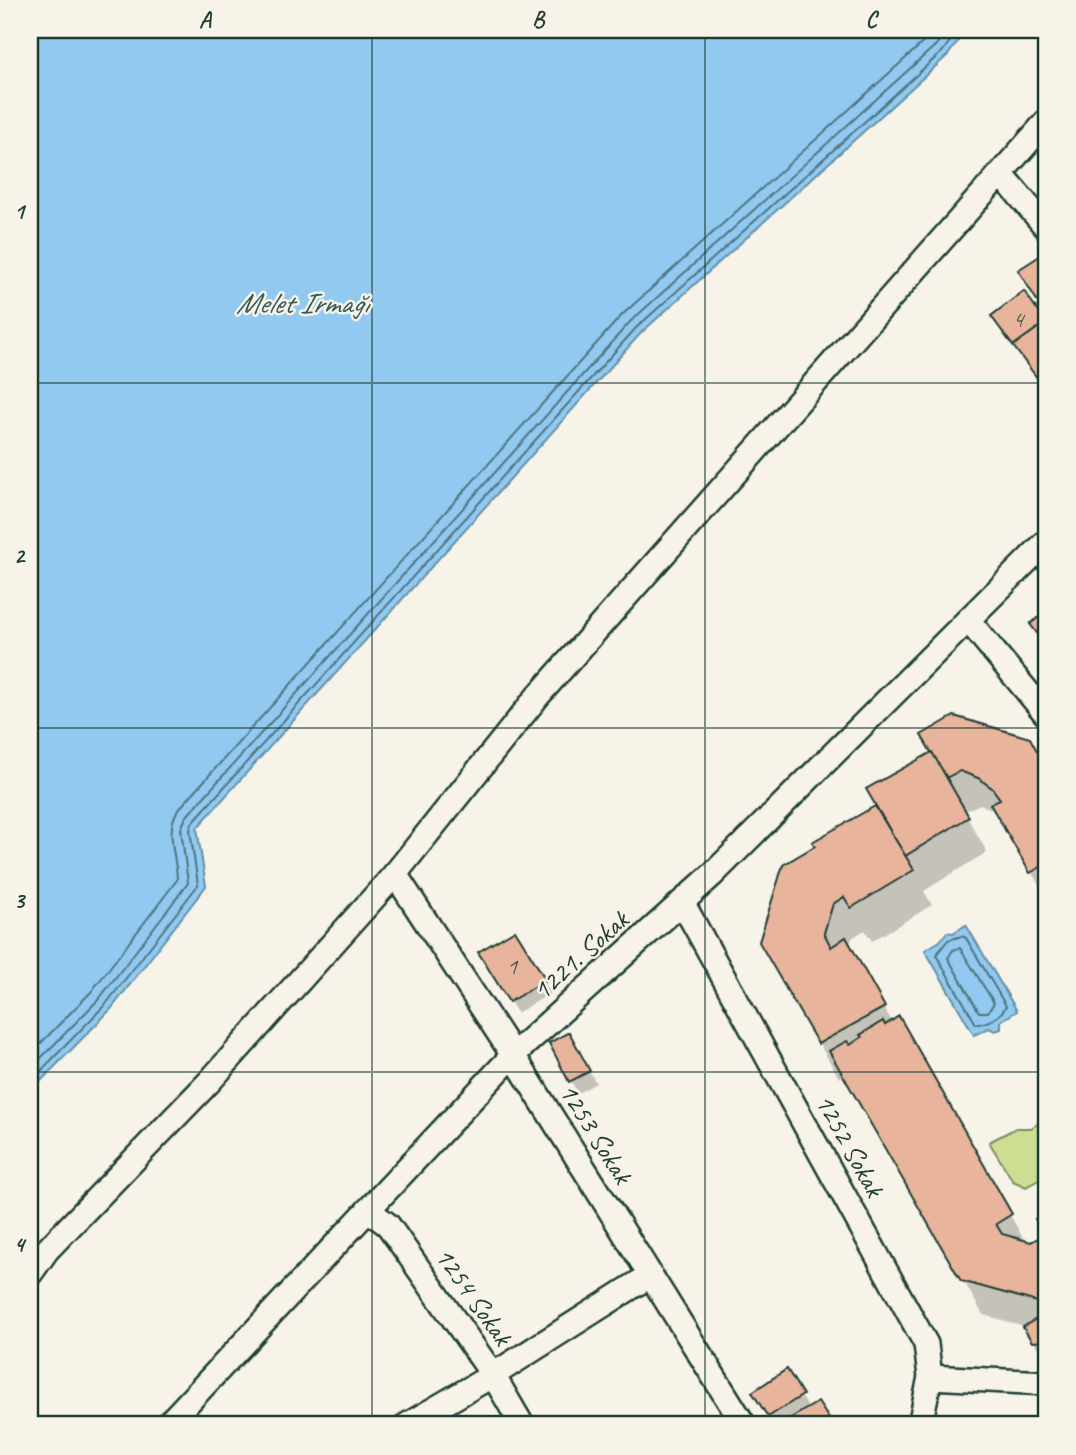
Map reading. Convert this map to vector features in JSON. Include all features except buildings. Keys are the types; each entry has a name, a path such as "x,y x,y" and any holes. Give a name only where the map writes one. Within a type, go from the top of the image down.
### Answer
{"street":[{"path":"30,1274 47,1250 209,1082 395,874 537,697 1046,122"},
{"path":"1001,174 1046,228"},
{"name":"1221. Sokak","path":"167,1425 513,1055 712,875 1046,542"},
{"path":"968,620 1046,714"},
{"name":"1253 Sokak","path":"395,874 513,1055 744,1425"},
{"name":"1252 Sokak","path":"682,902 926,1344 930,1377 920,1425"},
{"name":"1254 Sokak","path":"368,1210 388,1225 493,1375 522,1425"},
{"path":"407,1425 493,1375 649,1276"},
{"path":"930,1377 1046,1382"}],"green space":[{"path":"1046,1119 1046,1176 1026,1187 1013,1181 989,1142 1016,1128 1031,1128"}],"water":[{"name":"Melet Irmağı","path":"30,30 966,30 948,55 641,333 197,828 206,886 111,1009 30,1092"},
{"path":"966,925 1017,1011 1001,1021 1001,1029 995,1031 989,1028 974,1035 925,950 940,941 947,932 953,933"}]}
